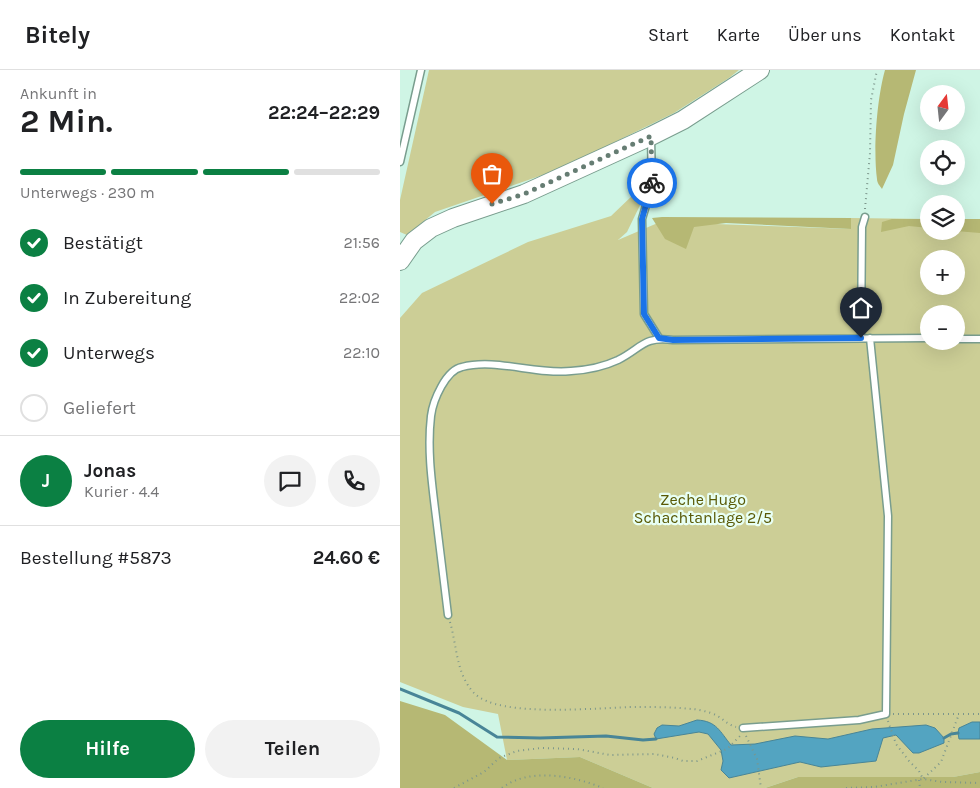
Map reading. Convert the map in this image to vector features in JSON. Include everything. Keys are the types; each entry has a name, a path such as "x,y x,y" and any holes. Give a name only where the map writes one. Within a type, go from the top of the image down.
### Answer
{"street":[{"path":"400,261 414,241 431,228 453,218 524,194 651,136 683,120 760,70"}],"lane":[{"path":"400,162 422,70"},
{"path":"651,136 652,185 642,219 644,314 659,338"},
{"path":"861,338 862,227 865,218"},
{"path":"448,615 430,474 431,414 438,392 449,375 460,367 484,365 566,372 592,370 619,360 648,340 659,338 683,340 920,338"},
{"path":"743,728 859,720 886,714 888,516 870,338"},
{"path":"965,338 980,339"}],"path":[{"path":"865,218 870,153 871,100 877,70"},
{"path":"448,615 462,677 475,694 492,703 513,708 542,709 637,707 692,709 714,714 731,726 743,728"},
{"path":"923,779 896,744 886,714 980,714"},
{"path":"923,779 941,762 959,714"},
{"path":"454,788 484,772 499,758 517,751 541,748 577,749 610,755 654,754 683,761 697,761 727,750 744,732 757,759 761,788"},
{"path":"502,788 516,779 546,776 564,777 603,788"},
{"path":"846,788 874,787 923,779 942,782 980,782"},
{"path":"918,780 920,788"}],"green space":[{"path":"429,70 739,70 674,113 560,169 435,212 407,235 400,232 400,200"},
{"path":"885,70 916,70 893,165 882,189 877,180 876,139 878,109"},
{"name":"Zeche Hugo Schachtanlage 2/5","path":"634,194 644,197 627,232 618,240 660,222 851,229 851,218 920,219 920,240 965,240 965,219 980,219 980,772 953,777 798,777 765,788 653,788 580,757 507,760 498,714 463,707 400,682 400,318 422,293 528,242 611,216"},
{"path":"652,218 851,218 851,229 726,223 694,227 686,249 665,239"},
{"path":"892,219 920,219 920,227 909,226 881,232 882,222"},
{"path":"965,219 980,219 980,233 965,232"},
{"path":"400,701 445,715 507,760 580,757 653,788 400,788"},
{"path":"980,772 980,788 765,788 798,777 953,777"}],"water":[{"path":"697,720 714,725 731,745 755,744 795,736 828,739 872,729 926,725 935,728 944,738 944,743 919,753 913,753 896,735 883,738 876,761 821,767 800,762 729,778 721,770 723,761 721,750 708,734 699,732 656,739 654,734 657,728 662,725 679,726"},
{"path":"972,722 980,722 980,739 959,739 959,728"}],"waterway":[{"path":"400,689 459,713 497,737 606,736 643,740 656,739"},
{"path":"944,738 958,733"}],"way so far":[{"path":"492,204 524,194 651,136 652,183"}],"route":[{"path":"652,183 642,219 644,314 659,338 673,340 861,338"}]}
